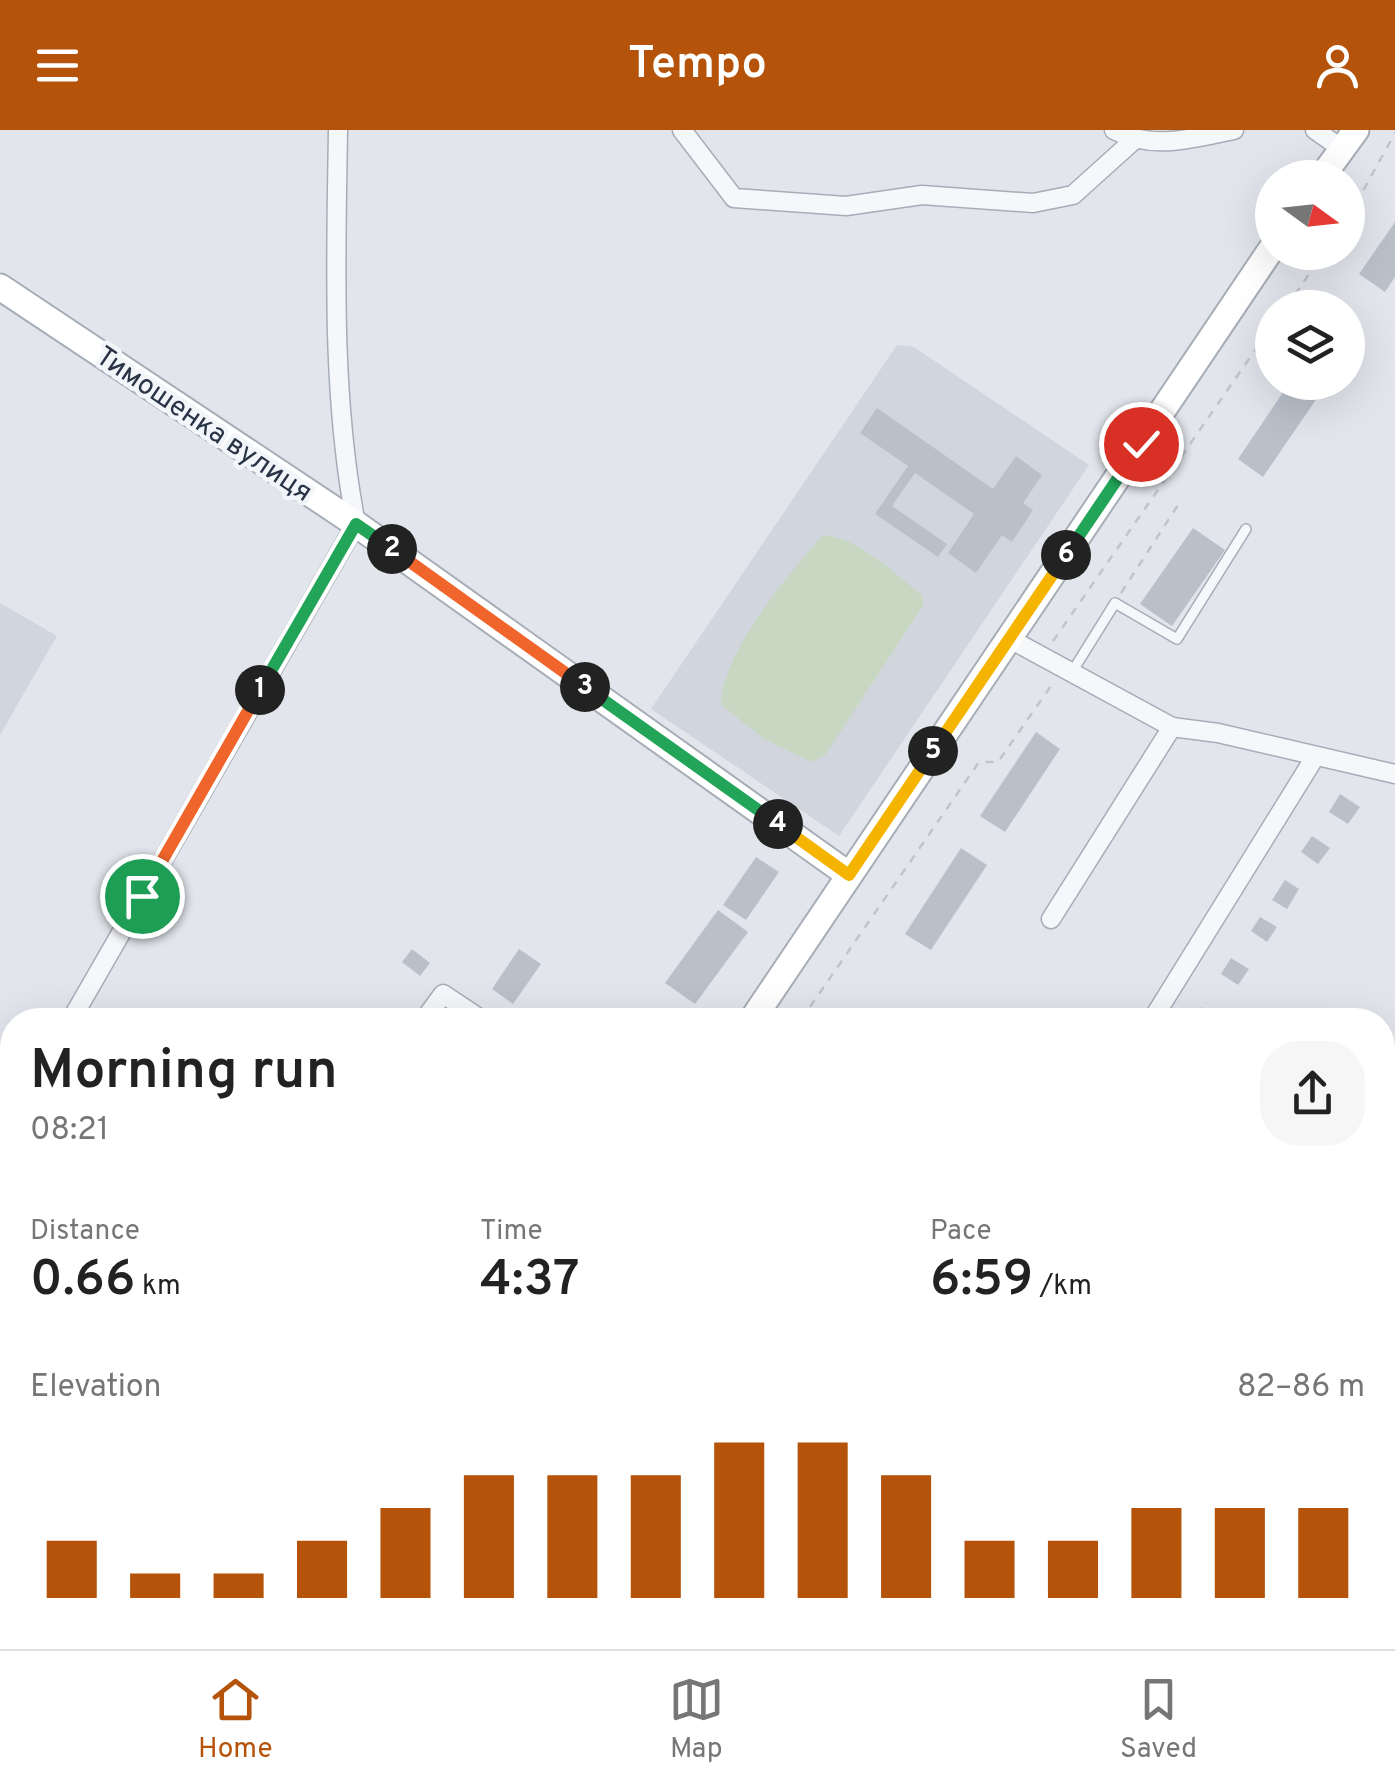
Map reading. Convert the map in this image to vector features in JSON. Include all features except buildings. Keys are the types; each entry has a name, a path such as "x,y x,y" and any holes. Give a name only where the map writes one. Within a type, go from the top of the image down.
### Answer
{"street":[{"path":"78,1008 356,524 344,464 336,254 338,130"},
{"path":"682,130 734,198 784,205 846,206 922,195 1033,202 1073,196 1134,140"},
{"path":"1114,130 1134,140 1169,143 1234,130"},
{"path":"1316,130 1349,140"},
{"path":"760,1008 1257,270"},
{"name":"Тимошенка вулиця","path":"0,287 356,524 849,875"},
{"path":"1010,639 1172,727 1218,733 1395,774"},
{"path":"1051,919 1172,727"},
{"path":"1159,1008 1315,756"},
{"path":"433,1008 443,994 464,1008"}],"lane":[{"path":"1066,672 1115,603 1177,639 1246,529"}],"path":[{"path":"1365,187 1395,133"},
{"path":"1041,657 1255,350"},
{"path":"1115,603 1180,502"},
{"path":"809,1008 979,762 998,762 1066,672"}],"shaded area":[{"path":"897,345 914,347 1089,465 839,836 651,709"},
{"path":"0,603 57,636 0,735"}],"green space":[{"path":"823,535 849,542 876,558 922,595 923,606 825,755 811,762 764,739 721,705 732,662 744,639"}],"route":[{"path":"142,896 356,524 849,875 1141,444"}]}
